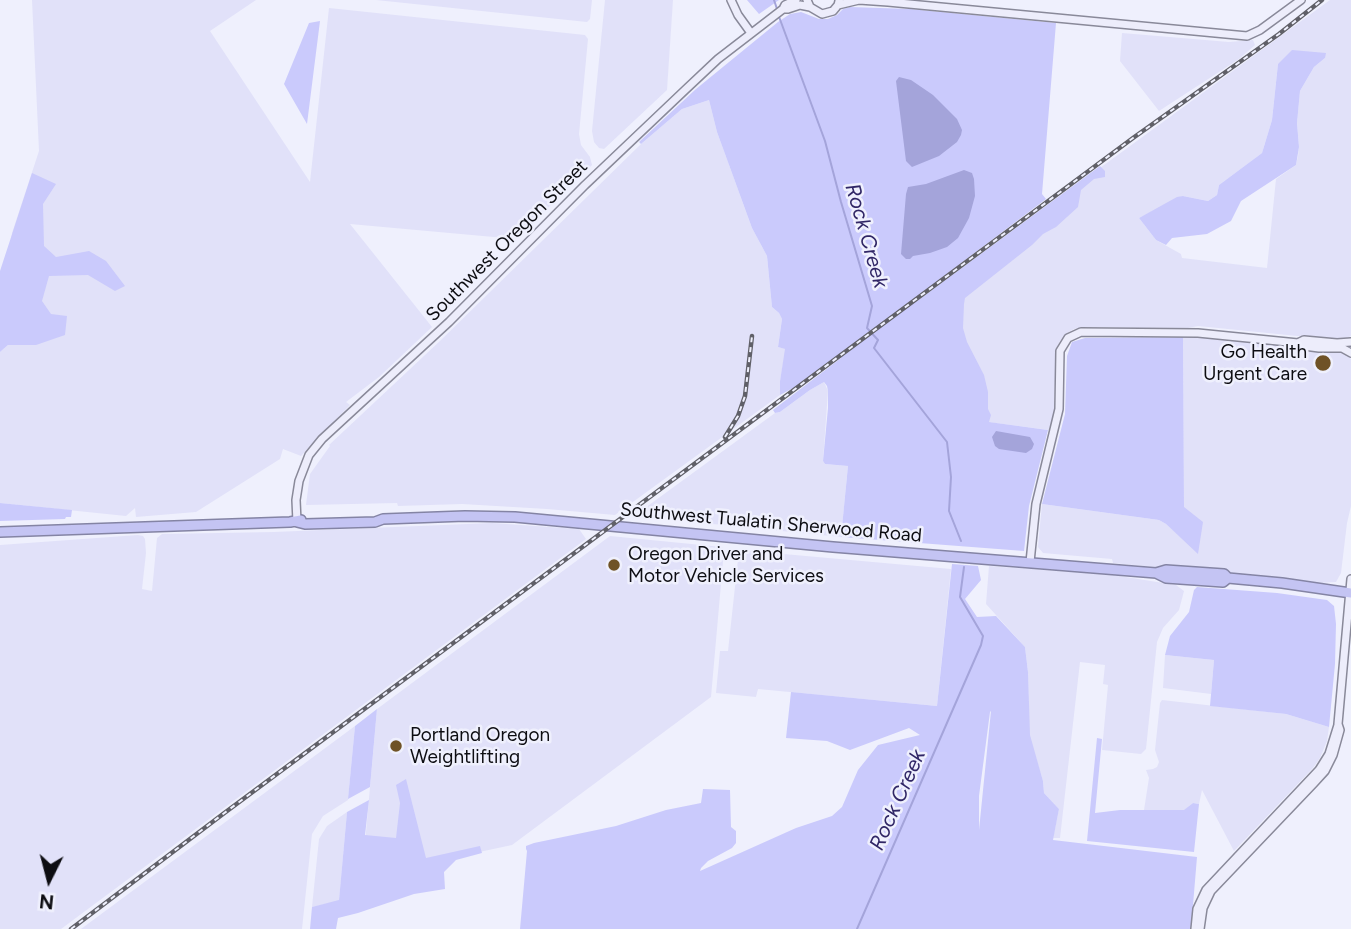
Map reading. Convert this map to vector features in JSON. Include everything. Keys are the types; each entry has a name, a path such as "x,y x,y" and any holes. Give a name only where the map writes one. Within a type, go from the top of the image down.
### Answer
{"highway":[{"name":"Southwest Tualatin Sherwood Road","path":"0,532 375,517 530,518 832,547 1156,573 1166,578 1223,582 1228,578 1268,581 1350,593"}],"main road":[{"path":"731,0 751,33"},
{"name":"Southwest Oregon Street","path":"297,522 299,481 310,455 322,439 457,314 673,100 785,5 796,0"},
{"path":"783,9 808,4 822,15 829,13 838,3 859,0 1247,36 1260,30 1301,0"},
{"path":"1030,562 1035,508 1058,414 1059,355 1068,338 1081,332 1198,332 1298,343 1319,348 1342,348 1351,353"},
{"path":"1298,343 1351,342"},
{"path":"1197,929 1207,898 1215,887 1325,771 1337,744 1351,579"}],"shaded area":[{"path":"32,0 256,0 210,31 310,182 329,8 585,35 588,39 579,134 581,145 590,157 592,165 516,239 350,224 432,327 379,377 346,402 350,405 301,456 283,449 280,459 196,512 136,517 135,508 126,516 0,503 0,352 8,345 36,345 0,328 12,233 39,151"},
{"path":"376,0 592,0 590,19 587,22"},
{"path":"605,0 673,0 667,90 604,149 594,142 592,131"},
{"path":"747,0 779,0 759,14"},
{"path":"1330,0 1351,0 1351,336 1344,339 1327,339 1198,326 1183,329 1074,329 1067,333 1056,349 1054,413 1049,430 980,421 960,331 952,276","holes":["1325,58 1314,67 1300,91 1296,165 1276,179 1267,268 1182,258 1181,254 1156,240 1139,218 1183,196 1208,201 1217,195 1219,185 1262,153 1272,120 1278,64"]},
{"path":"850,7 910,9 1056,23 1042,194 1046,199 915,298 917,301 1100,166 1105,171 1105,177 1094,179 1081,190 1078,207 1056,227 1043,234 965,298 963,328 984,375 991,415 989,422 1048,430 1029,506 1024,551 841,537 848,466 825,464 823,461 828,408 827,386 824,382 780,412 775,413 773,410 841,358 837,356 780,395 785,349 778,347 782,319 772,307 767,256 752,228 717,132 709,100 682,109 641,144 639,142 696,89 790,14 801,12 819,19 828,19"},
{"path":"320,21 307,124 284,84 309,23"},
{"path":"1122,33 1229,42 1253,40 1255,45 1239,59 1159,111 1120,61"},
{"path":"1292,50 1326,53 1300,91 1296,165 1241,201 1231,221 1207,234 1172,238 1166,245 1156,240 1139,218 1177,197 1208,201 1217,195 1219,185 1262,153 1272,120 1278,64"},
{"path":"899,77 911,80 933,95 957,119 962,130 957,142 939,156 912,167 906,161 896,81"},
{"path":"709,100 717,132 752,228 767,256 772,307 782,319 778,347 786,349 780,395 615,515 462,504 306,505 310,474 329,445 441,340 641,144 682,109"},
{"path":"964,170 972,173 975,196 969,218 958,238 947,247 906,259 901,254 908,187 926,184"},
{"path":"32,173 56,184 43,204 44,246 56,257 89,251 106,261 125,286 115,291 88,275 49,276 42,301 51,314 67,316 65,335 36,345 8,345 0,352 0,271"},
{"path":"1183,337 1336,351 1345,353 1351,359 1351,506 1341,573 1336,582 1318,583 1113,563 1112,559 1043,553 1038,547 1042,504 1159,520 1184,540"},
{"path":"1183,337 1184,507 1203,522 1198,554 1159,520 1042,504 1065,414 1067,356 1072,342 1085,338"},
{"path":"824,382 828,391 823,461 825,464 848,466 841,537 634,516 775,413"},
{"path":"996,431 1030,437 1034,444 1032,449 1026,453 999,449 992,437"},
{"path":"0,503 72,510 71,517 0,521"},
{"path":"492,523 579,529 586,539 61,929 0,929 0,545 143,536 146,553 142,589 152,591 157,538 162,534"},
{"path":"610,536 722,547 724,550 711,697 512,845 362,877 377,709"},
{"path":"739,550 951,569 937,706 758,689 756,697 716,693 720,651 728,651"},
{"path":"952,564 978,566 981,580 965,599 977,617 996,616 1025,647 1030,735 1044,793 1059,809 1053,840 1197,857 1191,929 520,929 526,846 701,803 703,789 730,790 731,827 736,831 736,843 708,861 700,871 796,828 832,816 842,807 858,770 878,745 920,735 909,728 850,750 827,741 786,738 791,692 937,706","holes":["991,711 979,830 979,796 990,712"]},
{"path":"989,566 1113,575 1176,585 1184,591 1179,610 1163,628 1157,642 1146,749 1141,754 1102,750 1108,685 1103,684 1105,665 1080,662 1060,838 1053,838 1059,809 1044,793 1029,735 1025,647 986,604"},
{"path":"1197,587 1277,593 1327,600 1334,606 1335,664 1329,727 1286,714 1210,706 1214,660 1165,655 1170,636 1189,612"},
{"path":"1165,655 1214,660 1211,694 1163,688"},
{"path":"1162,700 1286,714 1329,727 1327,741 1313,768 1234,851 1202,790 1199,804 1193,803 1185,810 1144,810 1149,778 1146,770 1157,767 1159,762 1155,750"},
{"path":"377,709 370,787 348,799 355,726"},
{"path":"355,726 348,800 323,816 312,834 302,929 81,929"},
{"path":"1097,738 1102,739 1095,813 1120,810 1184,810 1193,803 1199,804 1194,852 1087,841"},
{"path":"406,779 426,858 480,846 482,853 456,860 444,872 445,889 414,894 338,918 336,929 310,929 312,907 339,900 347,812 369,800 365,835 396,838 400,803 396,785"},
{"path":"347,812 339,901 312,907 319,839 327,826"}],"waterway":[{"name":"Rock Creek","path":"774,0 777,9"},
{"name":"Rock Creek","path":"778,14 825,141 872,306 867,328 878,340 874,348 947,442 951,477 949,511 961,541"},
{"name":"Rock Creek","path":"857,929 981,645 983,636 960,597 964,567"}],"railway":[{"path":"71,929 1322,0"},
{"path":"725,437 738,416 745,396 752,336"}],"place":[{"name":"Go Health Urgent Care","path":"1323,363"},
{"name":"Oregon Driver and Motor Vehicle Services","path":"614,565"},
{"name":"Portland Oregon Weightlifting","path":"396,746"}]}
